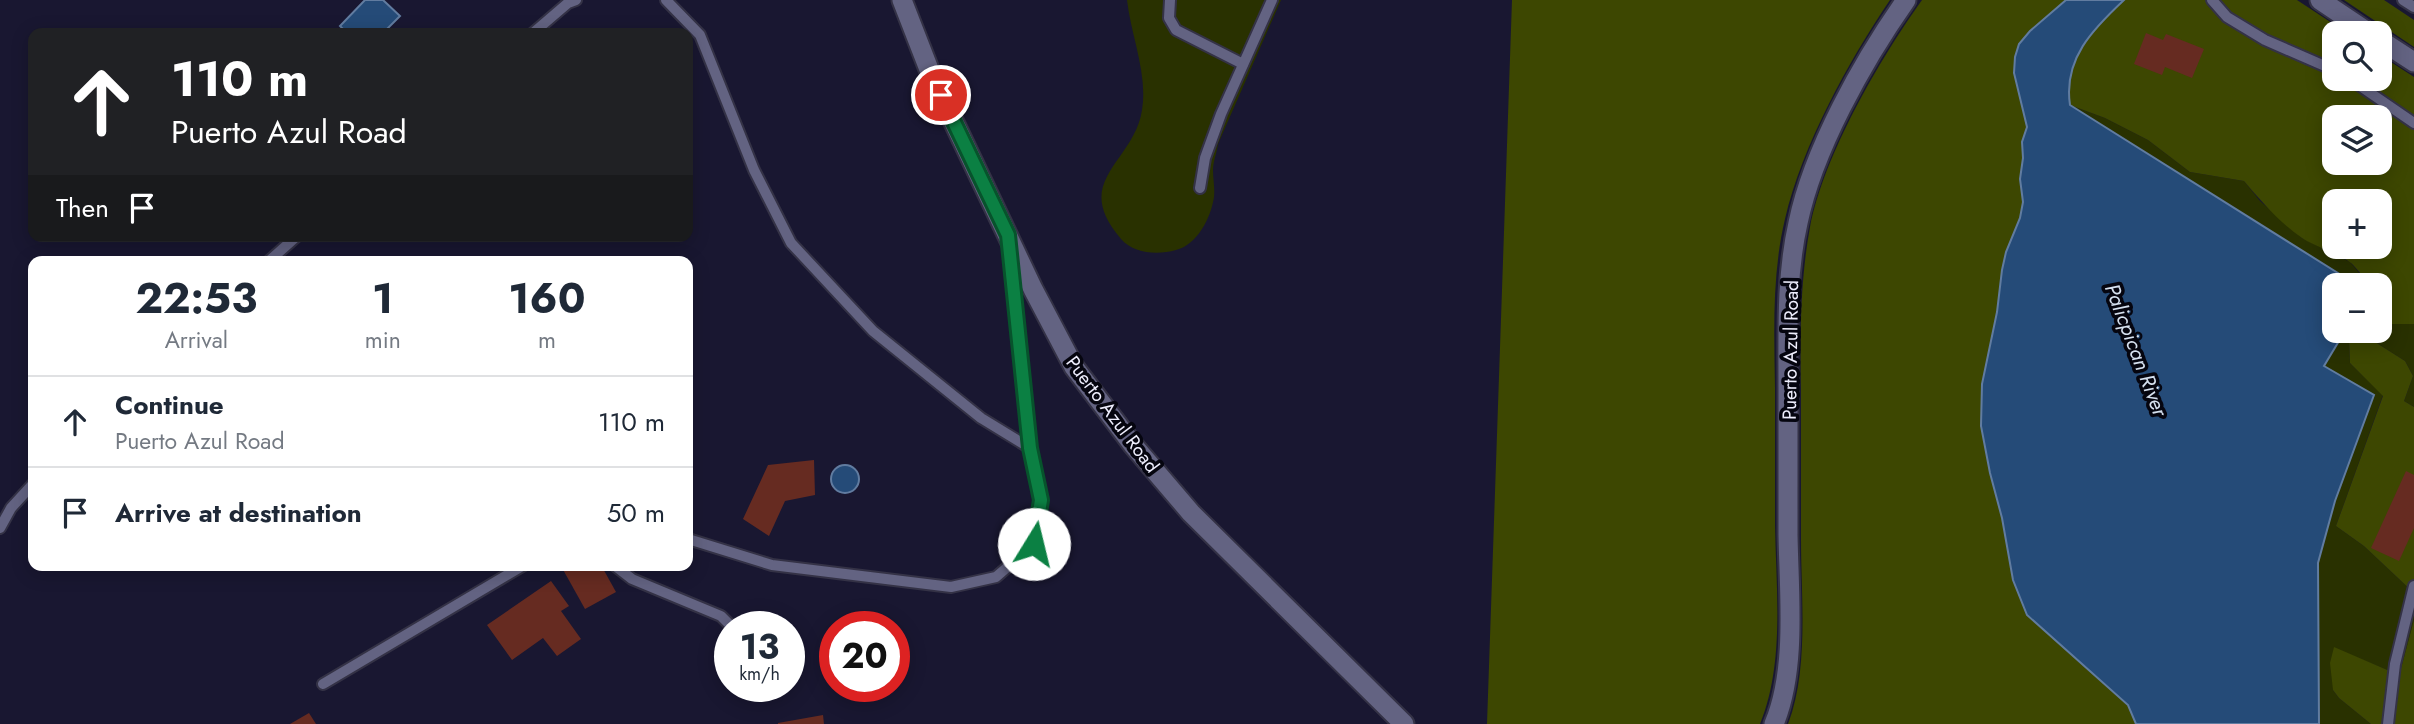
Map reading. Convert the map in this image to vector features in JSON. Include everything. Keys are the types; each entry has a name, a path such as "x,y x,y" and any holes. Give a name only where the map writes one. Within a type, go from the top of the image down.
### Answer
{"street":[{"name":"Puerto Azul Road","path":"902,0 930,72 1074,368 1191,513 1404,724"},
{"name":"Puerto Azul Road","path":"1774,724 1786,678 1789,628 1787,342 1792,254 1808,186 1826,141 1865,67 1906,0"},
{"path":"2320,0 2351,21"},
{"path":"2392,48 2414,62"}],"lane":[{"path":"539,28 568,3 576,0"},
{"path":"666,0 700,35 754,170 791,243 873,331 981,418 1030,448"},
{"path":"1170,0 1169,18 1176,30 1242,64"},
{"path":"1200,188 1205,158 1242,64 1272,0"},
{"path":"2212,0 2227,17 2265,40 2322,66"},
{"path":"2403,0 2414,7"},
{"path":"2367,91 2414,123"},
{"path":"693,541 772,565 951,587 996,577 1034,544 1041,500 1030,448 1008,235"},
{"path":"275,256 290,242"},
{"path":"0,528 10,508 28,489"},
{"path":"323,684 514,571"},
{"path":"622,571 632,579 714,613"},
{"path":"2388,724 2395,664 2414,586"}],"green space":[{"path":"1127,0 1281,0 1218,144 1213,167 1214,197 1206,222 1190,243 1169,252 1147,252 1126,244 1107,219 1102,201 1103,186 1109,172 1137,128 1142,110 1143,83"},
{"path":"1512,0 1890,0 1858,50 1828,105 1793,191 1781,239 1774,324 1776,651 1768,701 1760,724 1487,724"},
{"path":"1922,0 2066,0 2030,31 2015,57 2014,73 2027,127 2022,142 2020,179 2023,202 2002,270 1997,312 1982,384 1981,426 1990,473 2027,615 2128,705 2136,724 1788,724 1795,703 1801,657 1801,330 1802,288 1810,227 1817,199 1840,139 1871,79"},
{"path":"2124,0 2297,0 2329,21 2322,21 2322,91 2392,91 2392,63 2414,77 2414,324 2392,324 2392,273 2360,273 2345,259 2392,259 2392,189 2322,189 2322,248 2294,232 2244,181 2190,172 2148,140 2105,118 2070,105 2069,88 2076,59 2082,46 2101,22"},
{"path":"2344,0 2384,0 2414,20 2414,47 2392,32 2392,21 2375,21"},
{"path":"2070,105 2105,118 2148,140 2190,172 2244,181 2260,201 2302,238 2322,248 2322,259 2344,259 2359,273 2338,273"},
{"path":"2392,324 2414,324 2414,407 2404,401 2413,376 2405,361 2377,343 2392,343"},
{"path":"2338,343 2349,343 2350,363 2383,395 2336,526 2364,546 2414,593 2414,620 2400,672 2392,672 2334,648 2333,690 2371,724 2319,724 2318,563 2335,501 2324,366"},
{"path":"2349,343 2377,343 2405,361 2413,376 2404,401 2414,407 2414,593 2364,546 2336,526 2383,396 2350,363"},
{"path":"2414,620 2414,724 2371,724 2333,690 2330,663 2334,647 2392,672 2400,672"}],"water":[{"path":"365,0 383,0 400,16 388,28 340,26"},
{"name":"Palicpican River","path":"2066,0 2124,0 2091,34 2076,59 2069,88 2070,105 2338,273 2322,273 2322,343 2338,343 2324,366 2374,395 2335,501 2318,563 2319,724 2136,724 2128,705 2027,615 2013,580 1981,426 1982,384 1997,312 2002,270 2023,202 2020,179 2022,142 2027,127 2014,73 2019,44"},
{"path":"845,465 855,469 859,479 855,489 845,493 835,489 831,479 835,469"}],"building":[{"path":"2146,33 2163,40 2166,34 2204,49 2192,78 2165,67 2162,75 2134,64"},
{"path":"814,460 815,495 785,501 769,536 743,519 768,465"},
{"path":"2406,471 2414,475 2414,528 2399,561 2371,548"},
{"path":"564,571 604,571 616,592 585,609"},
{"path":"551,581 569,606 561,611 581,639 557,656 543,638 512,660 487,625"},
{"path":"309,713 316,724 290,724"},
{"path":"823,715 824,724 778,724 778,723"}],"route":[{"path":"941,95 1008,235 1030,448 1041,500 1034,544"}]}
